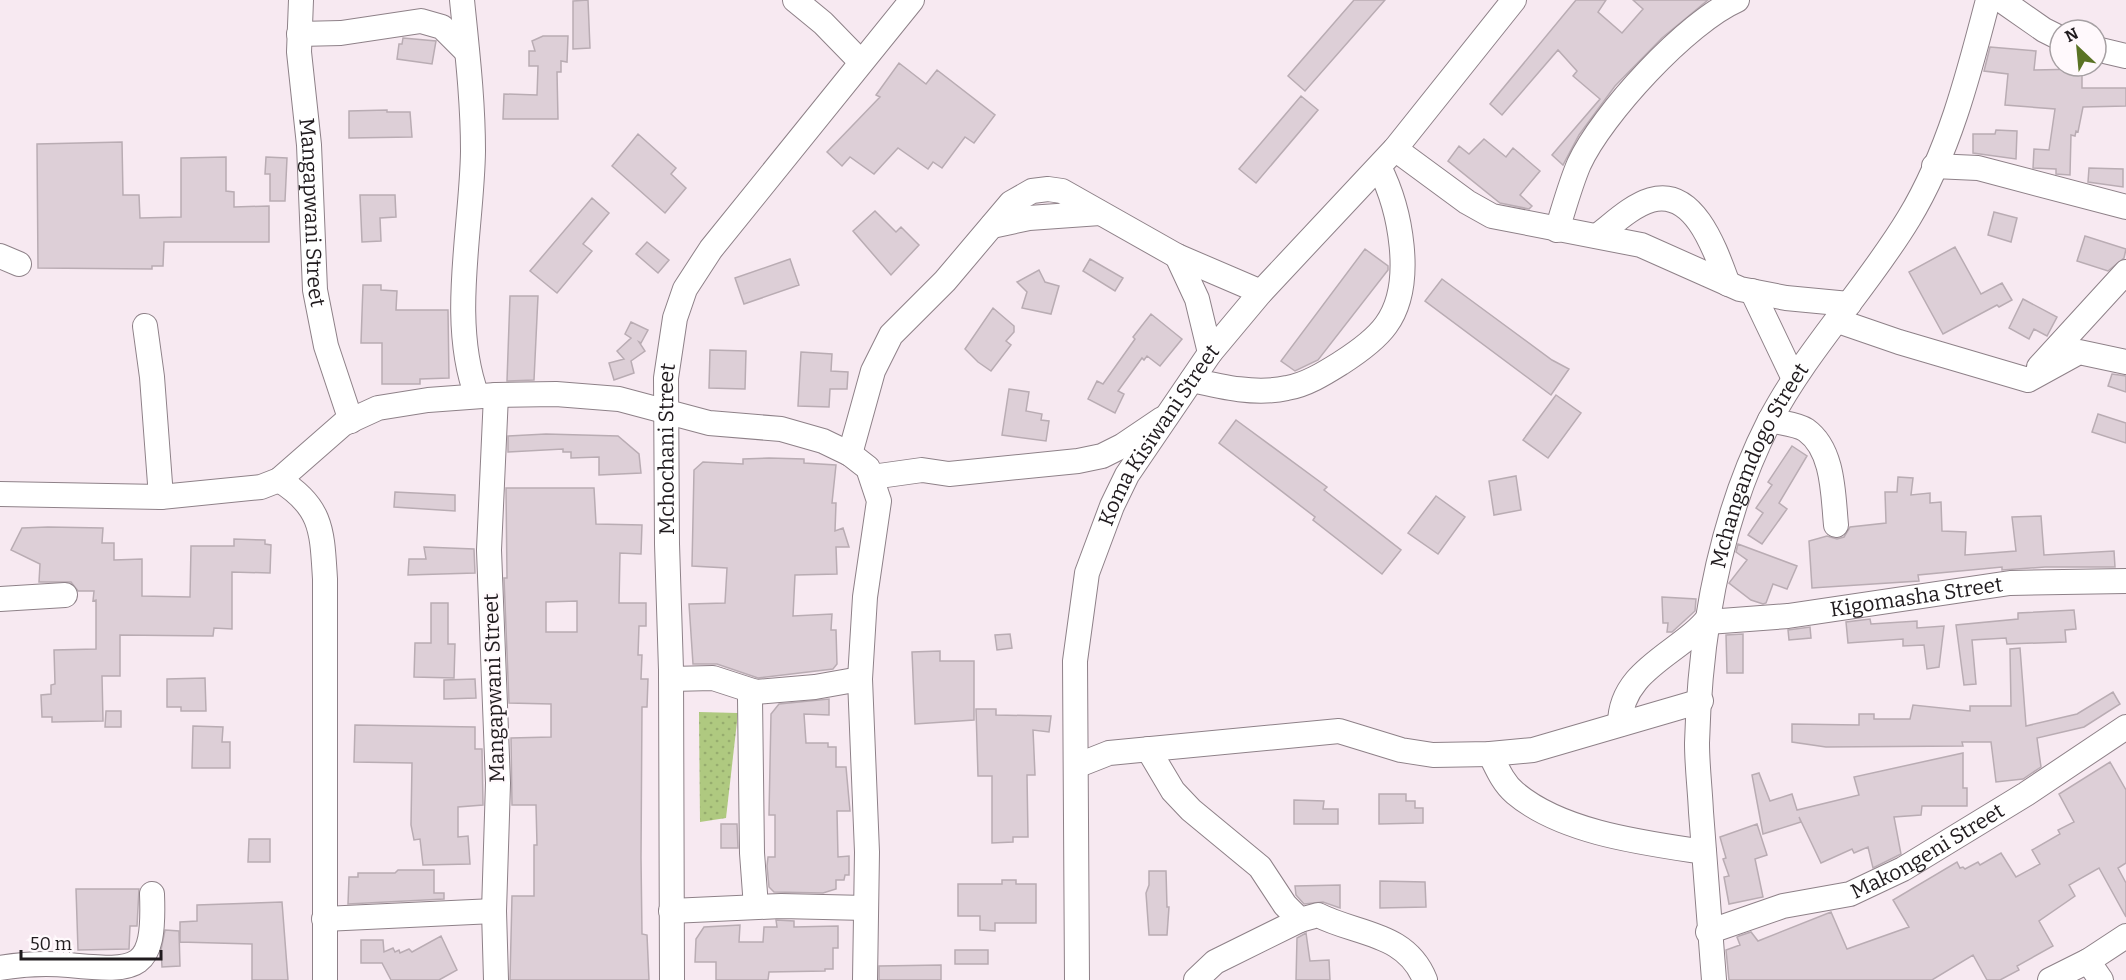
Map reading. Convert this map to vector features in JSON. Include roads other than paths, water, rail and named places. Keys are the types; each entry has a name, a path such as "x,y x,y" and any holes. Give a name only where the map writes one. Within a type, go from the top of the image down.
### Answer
{"street":[{"name":"Mangapwani Street","path":"301,0 299,34 309,145 315,290 326,346 351,421"},
{"name":"Mangapwani Street","path":"462,0 473,151 464,285 465,341 486,396 498,783 494,911 495,980"},
{"path":"795,0 824,23 861,62"},
{"name":"Mchochani Street","path":"672,980 671,679 666,378 670,340 686,289 718,240 912,0"},
{"name":"Koma Kisiwani Street","path":"1077,980 1075,661 1088,573 1112,506 1127,475 1210,353 1261,292 1395,150 1445,84 1515,0"},
{"path":"1557,230 1579,164 1597,133 1641,82 1695,26 1737,0"},
{"name":"Mchangamdogo Street","path":"1714,980 1708,932 1697,744 1709,619 1725,530 1749,463 1794,379 1844,313 1910,216 1955,115 1988,0"},
{"path":"2001,0 2048,32"},
{"path":"299,34 341,33 421,21 442,27 467,52"},
{"path":"2108,52 2126,56"},
{"path":"1395,150 1467,202 1492,216 1650,248 1728,284 1844,313 1899,342 2028,380 2079,352 2126,363"},
{"path":"1934,166 1978,168 2126,207"},
{"path":"1192,380 1225,388 1288,388 1324,374 1350,358 1386,326 1398,302 1401,232 1390,190 1379,167"},
{"path":"850,454 867,388 882,348 904,320 945,281 1011,203 1022,196 1041,189 1062,191 1177,256 1261,292"},
{"path":"1597,236 1634,208 1651,200 1671,198 1688,207 1702,227 1728,284"},
{"path":"1177,256 1197,299 1210,353"},
{"path":"2028,380 2126,272"},
{"path":"1752,291 1794,379"},
{"path":"146,326 161,497"},
{"path":"0,494 161,497 238,491 279,480 338,428 387,406 486,396 556,394 619,399 709,423 781,429 823,441 861,460 872,477 879,501 865,597 860,679 867,852 865,980"},
{"path":"872,477 922,470 949,474 1078,461 1102,456 1122,446 1169,414"},
{"path":"1770,420 1804,429 1814,437 1830,470 1836,525"},
{"path":"279,480 300,495 312,510 319,520 322,538 325,579 325,980"},
{"name":"Kigomasha Street","path":"1709,619 1788,616 2010,583 2126,581"},
{"path":"0,599 65,595"},
{"path":"1620,724 1620,710 1638,679 1658,658 1699,630 1709,619"},
{"path":"671,679 713,678 756,692 815,687 860,679"},
{"path":"756,692 750,699 752,853 756,907"},
{"path":"1076,766 1108,753 1339,730 1401,750 1433,755 1490,754 1533,750 1701,701"},
{"name":"Makongeni Street","path":"1708,932 1783,906 1850,894 1903,869 2026,794 2126,727"},
{"path":"1148,750 1173,791 1191,810 1260,867 1285,905 1300,920"},
{"path":"1490,754 1501,777 1515,793 1566,822 1648,843 1704,852"},
{"path":"0,968 46,964 112,970 126,968 139,961 148,947 153,927 152,894"},
{"path":"671,911 756,907 866,908"},
{"path":"324,919 494,911"},
{"path":"1196,980 1220,971 1300,920 1318,915 1336,924 1383,937 1410,954 1425,980"},
{"path":"2050,980 2094,970 2126,936"}]}
